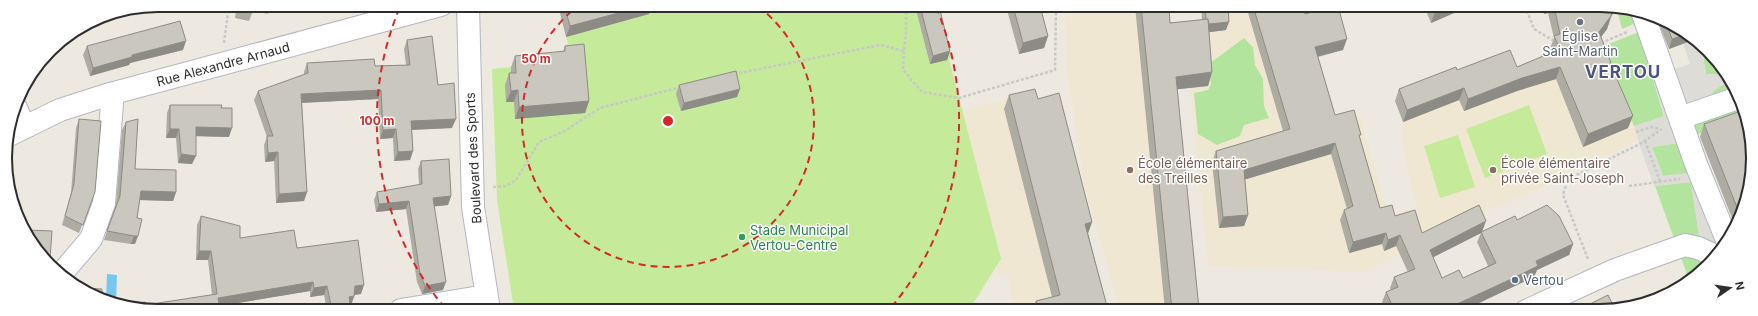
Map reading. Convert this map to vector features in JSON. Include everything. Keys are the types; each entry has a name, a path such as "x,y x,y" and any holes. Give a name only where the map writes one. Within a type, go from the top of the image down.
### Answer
{"street":[{"name":"Boulevard des Sports","path":"468,12 473,207 487,303"},
{"name":"Rue Alexandre Arnaud","path":"16,123 384,13"},
{"path":"1644,19 1701,176 1724,234"},
{"path":"64,270 91,239 104,203 112,104 110,94"},
{"path":"1681,120 1734,100"},
{"path":"1541,304 1596,278 1685,245 1698,248 1709,255"},
{"path":"475,304 487,303"}],"path":[{"path":"225,46 228,12"},
{"path":"906,12 903,70 922,92 959,98 1055,70 1056,12"},
{"path":"1527,12 1534,29 1556,42"},
{"path":"1596,45 1644,19"},
{"path":"728,76 880,45 904,50"},
{"path":"472,190 506,186 516,180 539,142 563,132 600,108 682,87"},
{"path":"1588,260 1563,195 1568,179 1645,141 1660,129 1681,120"},
{"path":"1636,132 1651,126 1660,129"},
{"path":"1645,141 1660,181"},
{"path":"1628,186 1701,176"}],"shaded area":[{"name":"École élémentaire des Treilles","path":"1064,12 1163,12 1192,304 1118,304 1084,184 1067,69"},
{"name":"École élémentaire privée Saint-Joseph","path":"1201,12 1298,12 1331,126 1360,116 1388,216 1416,207 1402,141 1403,122 1395,101 1518,77 1604,55 1639,139 1545,186 1475,216 1362,273 1305,269 1208,266 1190,88 1203,32"},
{"path":"1639,32 1674,69 1690,64 1683,44 1689,42 1704,56 1706,74 1720,75 1726,85 1722,85 1712,92 1714,102 1692,119 1731,223 1713,250 1700,242 1691,182 1654,186 1634,126 1664,116","holes":["1678,143 1690,173 1663,176 1652,147"]},
{"path":"1028,94 1098,304 1012,304 1008,274 999,276 997,265 1001,259 963,111"}],"green space":[{"path":"649,12 940,12 952,58 949,59 1001,259 973,304 513,304 497,200 492,69 511,67 560,57 568,43 566,37 649,14"},
{"path":"1618,13 1634,16 1636,23 1622,29"},
{"path":"1639,32 1664,117 1634,126 1601,47"},
{"path":"1244,38 1253,47 1255,65 1263,79 1264,106 1269,118 1244,125 1240,136 1217,145 1198,134 1194,93 1208,90 1211,84 1209,64"},
{"path":"1703,55 1720,75 1706,74"},
{"path":"1722,85 1726,85 1732,95 1714,102 1712,92"},
{"path":"1736,104 1741,120 1698,134 1692,119"},
{"path":"1529,105 1547,154 1485,178 1466,129"},
{"path":"1458,135 1475,187 1440,198 1424,146"},
{"path":"1678,143 1691,173 1663,176 1652,147"},
{"path":"1691,182 1700,242 1675,241 1655,186"},
{"path":"1680,255 1700,257 1703,261 1687,275"}],"water":[{"path":"107,274 117,275 116,298 106,294"}],"building":[{"path":"566,12 622,12 570,26"},
{"path":"922,12 940,12 950,51 933,56"},
{"path":"1015,12 1042,12 1048,36 1023,43"},
{"path":"1142,12 1169,12 1170,23 1208,19 1212,72 1176,77 1199,304 1171,304"},
{"path":"1205,12 1228,12 1229,22 1209,24 1208,19 1206,19"},
{"path":"1255,12 1304,12 1305,14 1312,12 1340,12 1347,39 1315,47 1335,115 1354,110 1361,135 1359,135 1380,208 1392,205 1395,216 1415,210 1422,233 1479,205 1486,221 1430,250 1442,278 1459,270 1463,278 1496,263 1481,232 1515,216 1517,220 1547,205 1559,216 1573,244 1536,261 1538,266 1457,304 1392,304 1386,292 1398,287 1394,277 1415,269 1400,235 1388,240 1386,233 1353,242 1344,210 1353,206 1335,143 1244,170 1248,215 1223,217 1216,151 1290,129"},
{"path":"1555,12 1612,12 1611,16 1599,32 1610,63 1633,116 1588,134 1560,67 1522,78 1468,99 1464,88 1407,110 1399,89 1456,67 1457,70 1510,50 1517,67 1560,49 1554,36 1560,34"},
{"path":"180,21 186,41 132,55 132,57 93,68 87,46"},
{"path":"1669,29 1680,36 1672,39"},
{"path":"432,36 438,85 454,83 456,119 411,121 413,151 398,152 396,129 383,130 381,90 301,94 307,192 279,194 278,152 268,153 267,136 273,136 258,91 308,73 307,63 374,59 375,66 410,65 407,40"},
{"path":"584,44 589,101 519,107 518,90 511,91 509,73 516,73 515,56 565,51 565,46"},
{"path":"736,71 740,89 684,103 679,85"},
{"path":"1035,89 1038,99 1059,93 1092,222 1085,224 1106,304 1037,304 1036,301 1060,295 1009,95"},
{"path":"170,105 222,105 221,108 232,108 232,128 196,127 196,156 181,154 179,129 170,129"},
{"path":"1738,112 1745,139 1746,168 1741,196 1737,208 1704,124"},
{"path":"79,119 101,121 95,192 83,225 65,216 74,184"},
{"path":"138,119 135,169 176,170 176,192 141,191 137,218 142,219 138,236 134,236 107,231 120,196 126,122"},
{"path":"449,159 451,196 433,198 446,282 425,286 420,274 409,201 379,204 377,192 422,184 421,161"},
{"path":"201,216 240,226 240,238 294,230 297,248 358,240 364,285 355,286 354,296 349,297 350,304 331,304 327,286 314,288 313,282 218,298 219,304 152,304 217,294 211,251 199,251"},
{"path":"32,230 52,231 50,256 42,247"},
{"path":"92,289 102,289 102,293"},
{"path":"1608,295 1612,304 1610,304 1590,304"}],"place":[{"name":"Église Saint-Martin","path":"1580,22"},
{"name":"École élémentaire des Treilles","path":"1130,170"},
{"name":"École élémentaire privée Saint-Joseph","path":"1493,170"},
{"name":"Stade Municipal Vertou-Centre","path":"742,237"},
{"name":"Vertou","path":"1515,280"}],"district":[{"name":"VERTOU","path":"1623,72"}]}
